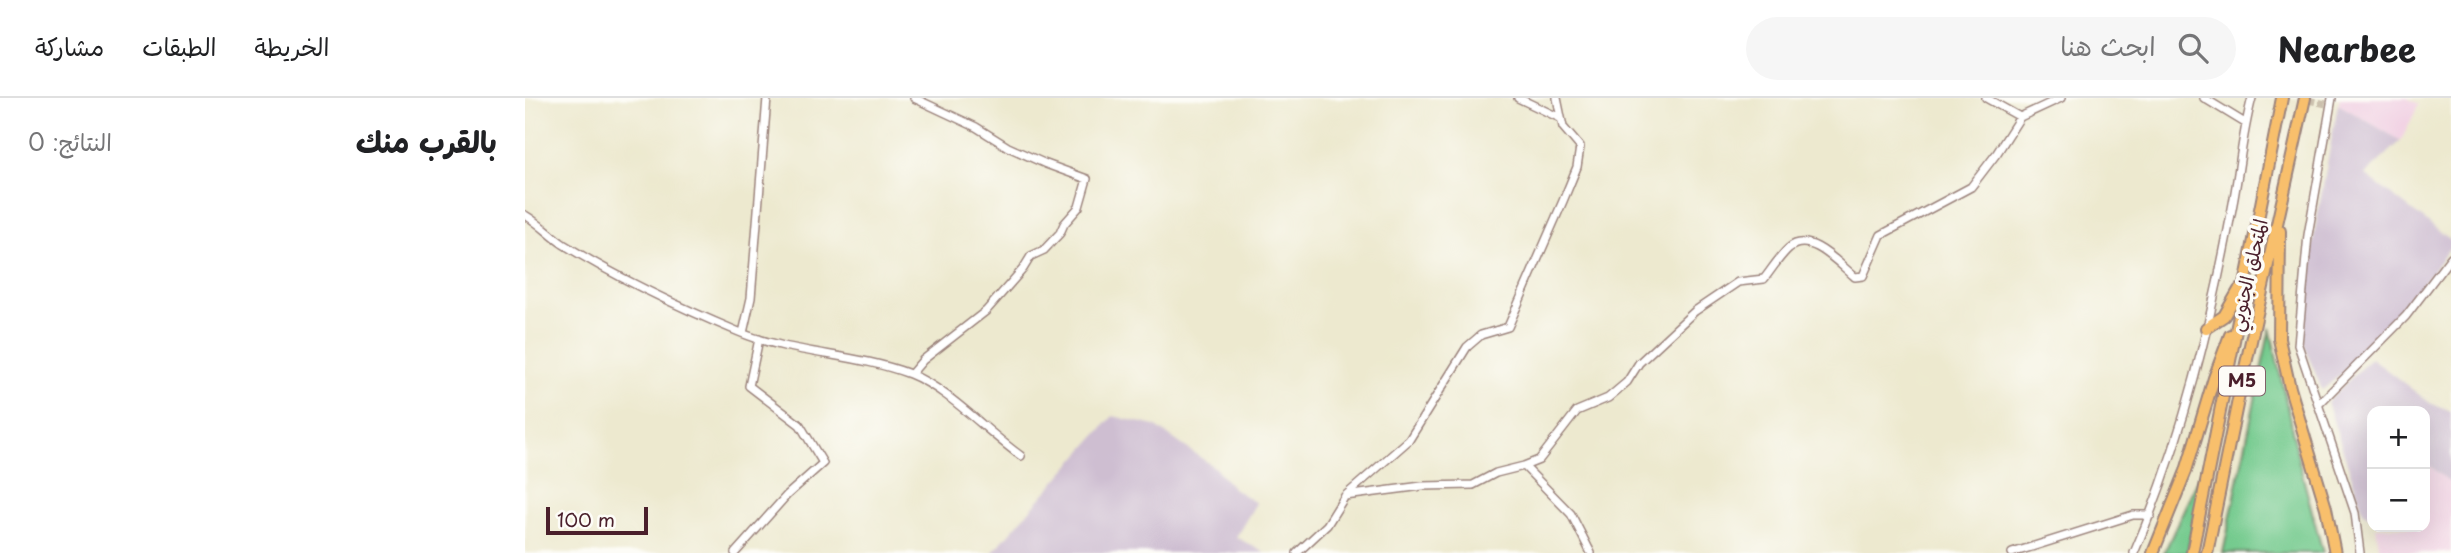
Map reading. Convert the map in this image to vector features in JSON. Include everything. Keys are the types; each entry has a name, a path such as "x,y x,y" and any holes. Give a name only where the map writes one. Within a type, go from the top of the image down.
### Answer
{"highway":[{"name":"M5","path":"2246,275 2282,98"},
{"name":"M5","path":"2281,211 2305,98"},
{"name":"المتحلق الجنوبي","path":"2207,553 2247,356 2281,211"},
{"path":"2281,211 2279,339 2290,388 2326,508 2335,553"},
{"name":"المتحلق الجنوبي","path":"2192,553 2246,275"},
{"path":"2206,328 2224,316 2246,275"},
{"path":"2153,553 2186,471 2220,360 2239,317"}],"street":[{"path":"743,334 751,298 767,98"},
{"path":"911,374 923,360 986,311 1031,256 1044,250 1060,233 1079,207 1087,179 1009,147 976,127 914,98"},
{"path":"1518,98 1560,118"},
{"path":"1297,553 1327,525 1345,496 1409,440 1467,348 1481,335 1508,327 1580,157 1580,147 1563,127 1557,98"},
{"path":"1986,98 2020,117"},
{"path":"1345,496 1422,486 1473,485 1496,473 1539,460 1577,411 1608,398 1627,382 1639,363 1695,311 1738,282 1764,279 1790,247 1802,242 1812,244 1855,277 1863,276 1881,235 1971,187 2020,117 2061,98"},
{"path":"2204,98 2245,123"},
{"path":"2134,553 2151,515 2196,373 2234,197 2245,123 2252,98"},
{"path":"2332,98 2308,235 2298,345 2355,513 2360,553"},
{"path":"525,215 561,242 636,286 743,334 811,353 851,357 911,374 952,401 995,438 1021,456"},
{"path":"2318,405 2406,316 2451,257"},
{"path":"735,553 787,495 823,463 800,425 749,386 759,339"},
{"path":"1524,466 1571,514 1591,553"},
{"path":"2012,553 2133,515 2151,515"}],"shaded area":[{"path":"2340,98 2407,98 2419,104 2401,141 2338,104"},
{"path":"2338,104 2401,141 2365,175 2451,240 2451,246 2400,314 2350,367 2322,390 2304,345 2314,235"},
{"path":"2371,358 2430,403 2451,412 2451,483 2430,466 2430,406 2367,406 2367,515 2363,511 2327,402"},
{"path":"1113,416 1155,426 1214,467 1233,488 1256,503 1236,537 1265,553 992,553"},
{"path":"2430,466 2451,483 2451,553 2380,553 2377,532 2430,532"}],"green space":[{"path":"2270,328 2299,462 2323,553 2223,553"},
{"path":"2205,463 2187,553 2164,553"}],"tunnel":[{"path":"2298,98 2331,105"}]}
